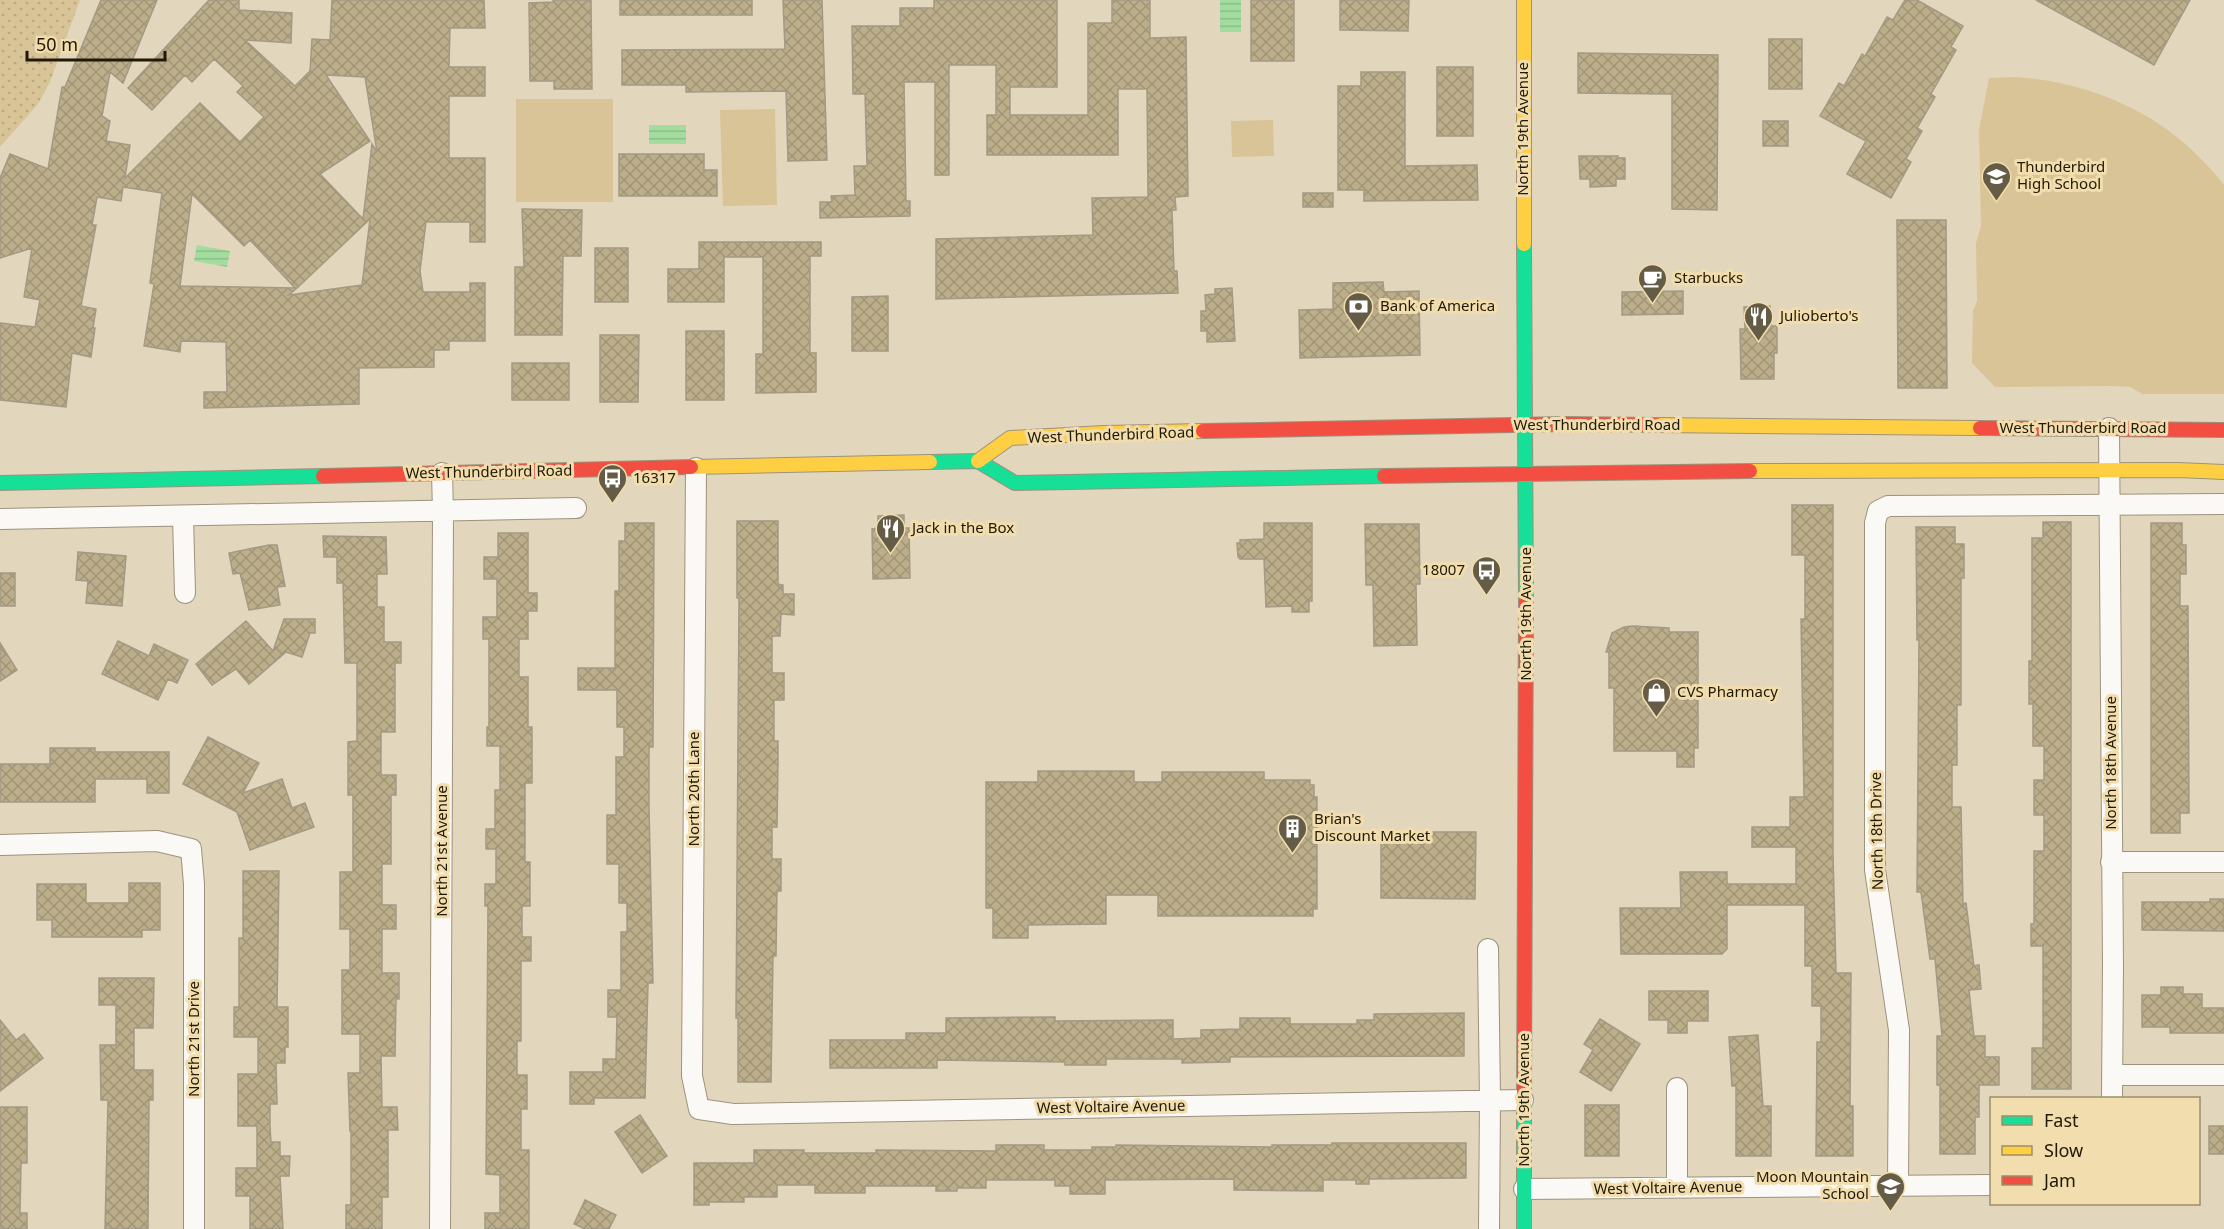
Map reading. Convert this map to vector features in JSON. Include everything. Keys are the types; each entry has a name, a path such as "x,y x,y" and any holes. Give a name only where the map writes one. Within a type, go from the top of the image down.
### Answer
{"main road":[{"name":"North 19th Avenue","path":"1524,0 1526,472 1524,1229"},
{"name":"West Thunderbird Road","path":"0,483 978,461 1010,438 1104,433 1525,424 1880,433 2109,428 2224,430"},
{"path":"978,461 1015,483 1880,466 2224,472"}],"street":[{"name":"North 18th Avenue","path":"2109,428 2112,1097"},
{"name":"North 20th Lane","path":"696,468 692,1076 699,1109"},
{"name":"North 21st Avenue","path":"440,1229 442,473"},
{"path":"2110,504 2224,504"},
{"name":"North 18th Drive","path":"1898,1186 1899,1030 1875,870 1875,523 1878,511 1888,506 2110,504"},
{"path":"0,519 576,508"},
{"path":"183,516 185,593"},
{"name":"North 21st Drive","path":"0,845 157,841 191,849 194,884 194,1229"},
{"path":"2111,862 2224,862"},
{"path":"1488,949 1489,1229"},
{"path":"2112,1075 2224,1075"},
{"path":"1677,1088 1677,1187"},
{"name":"West Voltaire Avenue","path":"699,1109 733,1114 1523,1100"},
{"name":"West Voltaire Avenue","path":"1524,1189 1990,1185"}],"shaded area":[{"path":"0,0 80,0 50,82 38,104 0,147"},
{"path":"1220,0 1241,0 1241,32 1220,32"},
{"path":"2017,77 2077,87 2132,109 2158,123 2182,141 2204,161 2224,185 2224,394 2143,394 2130,387 2111,386 1995,387 1972,363 1973,311 1977,301 1976,243 1981,226 1979,130 1989,78"},
{"path":"516,99 613,99 613,202 516,202"},
{"path":"775,109 777,205 723,206 720,110"},
{"path":"1273,120 1274,156 1232,157 1231,121"},
{"path":"649,125 686,125 686,144 649,144"},
{"path":"197,245 230,251 227,267 194,261"}],"building":[{"path":"101,0 157,0 123,83 110,72 102,116 110,121 106,141 130,145 125,178 200,103 240,142 264,117 237,92 243,86 214,59 192,82 185,75 152,110 128,88 209,0 239,0 239,10 292,13 291,43 245,40 295,86 310,71 312,39 330,40 332,0 484,0 485,28 450,28 449,67 485,67 485,96 449,96 449,158 485,158 485,242 470,242 470,222 426,222 420,271 423,292 470,292 470,283 485,283 485,341 449,341 449,350 434,350 434,367 359,368 359,404 204,408 204,392 227,392 226,342 181,341 180,352 144,346 154,284 150,283 162,193 123,187 121,201 97,197 92,225 96,225 81,306 96,309 91,357 72,353 66,407 0,400 0,323 35,327 40,300 24,297 32,248 0,258 0,178 10,154 48,169 62,87 65,87","holes":["326,75 365,77 377,152 372,144 363,219 320,174 370,141","192,194 244,246 250,240 295,288 180,286","370,219 362,285 289,295"]},
{"path":"553,0 591,0 592,89 554,89 554,81 530,81 529,3 553,2"},
{"path":"620,0 752,0 752,15 620,15"},
{"path":"783,0 822,0 827,160 788,161 786,91 686,92 686,85 622,85 622,50 785,49"},
{"path":"934,0 1057,0 1057,87 1010,87 1010,115 1088,115 1088,23 1112,23 1112,0 1150,0 1150,38 1186,37 1188,196 1175,197 1176,210 1172,210 1174,271 1177,271 1178,293 936,299 936,239 1093,235 1092,198 1148,197 1147,89 1118,89 1118,155 987,155 987,115 996,115 996,65 949,65 949,175 935,175 935,82 904,82 906,201 910,201 910,216 820,218 820,202 832,202 831,196 855,195 854,166 867,166 865,94 853,94 852,26 900,26 900,8 934,8"},
{"path":"1251,0 1294,0 1294,61 1251,61"},
{"path":"1340,0 1409,0 1408,31 1340,30"},
{"path":"1905,0 1917,0 1963,26 1951,47 1956,50 1931,94 1935,97 1917,128 1922,131 1906,159 1911,162 1891,198 1847,174 1866,141 1820,116 1839,83 1844,86 1862,54 1865,56 1887,17 1893,20"},
{"path":"2036,0 2190,0 2154,65"},
{"path":"1769,39 1802,39 1802,89 1769,89"},
{"path":"1578,53 1718,55 1717,210 1672,209 1672,94 1578,93"},
{"path":"1437,67 1473,67 1473,136 1437,136"},
{"path":"1361,72 1405,72 1405,166 1477,165 1478,200 1364,201 1364,190 1338,190 1338,86 1361,86"},
{"path":"1763,121 1788,121 1788,146 1763,146"},
{"path":"619,154 704,154 704,170 717,170 717,196 619,196"},
{"path":"1579,156 1625,158 1625,179 1616,179 1616,186 1590,187 1590,179 1580,179"},
{"path":"1303,193 1333,193 1333,207 1303,207"},
{"path":"522,209 582,210 581,256 563,256 562,335 515,335 515,267 524,267"},
{"path":"1897,220 1946,220 1947,388 1898,388"},
{"path":"699,242 821,242 821,256 810,256 810,353 816,353 816,392 756,393 756,354 763,354 763,257 724,257 724,302 668,302 668,269 699,269"},
{"path":"595,248 628,248 628,302 595,302"},
{"name":"Bank of America","path":"1383,282 1384,292 1419,291 1420,355 1300,358 1299,310 1333,309 1333,283"},
{"path":"1232,288 1235,341 1207,342 1207,331 1201,331 1201,311 1206,311 1205,295 1215,294 1215,289"},
{"name":"Starbucks","path":"1683,291 1683,314 1622,315 1622,292"},
{"path":"888,296 888,351 852,351 852,297"},
{"name":"Julioberto's","path":"1770,306 1771,326 1777,326 1774,379 1741,379 1740,329 1745,329 1744,307"},
{"path":"686,331 724,331 724,400 686,400"},
{"path":"600,335 639,335 638,402 600,402"},
{"path":"512,363 569,363 569,400 512,400"},
{"path":"1792,505 1833,505 1833,853 1836,973 1851,973 1850,1106 1853,1106 1853,1156 1816,1156 1817,1042 1821,1042 1821,1006 1812,1006 1812,966 1805,966 1805,905 1727,905 1727,949 1722,954 1621,954 1620,908 1681,908 1680,872 1727,872 1727,884 1796,884 1796,847 1752,847 1752,827 1790,827 1790,797 1804,797 1801,619 1805,619 1805,555 1792,555"},
{"name":"Jack in the Box","path":"904,515 904,528 909,528 910,578 873,579 872,529 878,528 878,516"},
{"path":"737,521 778,521 778,584 783,585 783,594 794,594 794,615 781,614 780,636 772,636 772,673 784,673 784,700 774,700 774,741 778,741 778,764 777,827 772,827 772,859 781,859 781,891 777,891 776,956 773,956 771,1082 738,1082 738,1018 736,1018 739,598 737,598"},
{"path":"2043,522 2071,522 2071,1089 2032,1089 2032,1048 2043,1048 2043,946 2031,946 2031,924 2034,924 2034,851 2044,851 2044,815 2034,815 2034,780 2044,780 2044,746 2033,746 2033,704 2029,704 2029,661 2032,661 2032,538 2043,538"},
{"path":"625,523 654,523 653,747 649,747 653,983 648,983 645,1098 594,1098 594,1104 570,1104 570,1072 603,1072 603,1059 616,1059 617,1017 608,1017 608,990 621,990 621,932 627,932 627,903 619,903 619,864 607,864 607,815 616,815 616,757 624,757 624,727 617,727 617,690 578,690 578,668 615,668 615,591 619,591 619,541 625,541"},
{"path":"1264,523 1312,523 1312,601 1309,601 1309,612 1292,612 1292,606 1266,607 1264,559 1240,559 1238,557 1237,543 1240,543 1240,540 1264,539"},
{"path":"2151,523 2182,523 2182,545 2186,545 2186,574 2180,574 2180,606 2188,606 2189,813 2180,813 2180,833 2151,833"},
{"path":"1365,524 1419,524 1420,584 1416,584 1417,645 1374,646 1373,585 1366,585"},
{"path":"1916,527 1955,527 1955,544 1964,544 1964,578 1961,578 1961,705 1957,705 1957,765 1952,765 1952,807 1961,807 1963,904 1966,903 1974,966 1979,965 1981,989 1969,990 1974,1036 1985,1036 1985,1057 1999,1057 1999,1085 1979,1085 1979,1117 1975,1117 1975,1154 1940,1154 1937,1036 1942,1036 1935,959 1930,959 1921,892 1917,892 1919,640 1917,640"},
{"path":"498,533 528,533 528,593 537,593 537,611 528,611 528,639 519,639 519,677 528,677 528,727 532,727 532,783 525,783 525,862 530,862 530,906 522,906 522,937 531,937 531,961 521,961 521,1041 517,1041 517,1075 527,1075 527,1109 521,1109 521,1150 529,1150 529,1229 485,1229 485,1213 500,1213 500,1175 486,1174 488,906 485,906 485,884 496,884 496,849 486,849 486,829 495,829 495,790 500,790 500,746 487,746 489,639 483,639 483,617 497,617 497,579 484,579 484,557 498,557"},
{"path":"323,536 386,537 387,574 377,574 377,607 384,607 384,642 401,642 401,663 395,663 395,732 381,732 381,775 396,775 396,795 391,795 391,864 382,864 382,905 396,905 396,929 382,929 382,973 399,973 395,1056 381,1056 382,1107 397,1107 398,1130 388,1130 388,1197 382,1197 382,1229 346,1229 346,1205 351,1205 348,1073 360,1073 360,1034 342,1034 342,970 350,970 350,929 340,929 340,872 353,872 353,795 348,795 348,742 357,741 357,663 345,663 343,583 337,583 337,557 324,557"},
{"path":"277,545 285,586 277,587 280,605 249,610 240,573 233,574 229,553"},
{"path":"78,552 126,556 122,606 86,603 88,581 76,580"},
{"path":"0,573 15,573 15,606 0,606"},
{"path":"284,619 315,619 315,633 310,633 302,657 286,652 249,684 236,669 212,685 196,664 246,621 273,651"},
{"name":"CVS Pharmacy","path":"1624,627 1669,628 1669,632 1698,632 1698,748 1694,748 1694,767 1677,767 1677,751 1614,751 1614,688 1609,688 1609,652 1606,652 1612,633"},
{"path":"118,641 149,656 154,644 188,660 177,683 168,679 158,700 102,674"},
{"path":"0,643 17,670 0,681"},
{"path":"208,737 259,763 243,793 282,779 292,808 305,803 314,827 250,850 237,812 183,784"},
{"path":"50,748 95,748 95,752 169,752 169,793 147,793 147,779 95,779 95,802 0,802 0,764 50,764"},
{"path":"1038,771 1134,771 1134,782 1162,782 1162,772 1264,772 1264,780 1310,780 1310,785 1314,785 1314,797 1317,797 1317,909 1313,909 1313,916 1158,916 1158,895 1106,895 1106,924 1028,925 1028,938 993,938 993,908 986,908 986,782 1038,782"},
{"path":"1381,832 1476,832 1475,899 1381,898"},
{"path":"243,871 279,871 277,1007 288,1007 288,1047 285,1047 285,1063 276,1063 277,1104 270,1104 270,1126 271,1142 280,1142 280,1156 290,1156 289,1176 280,1176 283,1229 250,1229 250,1196 236,1196 236,1168 257,1168 257,1126 238,1126 238,1074 258,1074 258,1037 234,1037 234,1007 239,1007 239,938 243,938"},
{"path":"129,883 160,883 160,930 142,930 142,937 52,937 52,920 37,920 37,884 86,884 86,903 129,903"},
{"path":"2210,899 2224,899 2224,931 2142,930 2142,902 2210,902"},
{"path":"99,978 154,978 153,1028 134,1028 134,1070 153,1070 153,1100 149,1100 148,1229 105,1229 108,1100 101,1100 100,1045 116,1045 116,1005 99,1005"},
{"path":"2161,987 2183,987 2183,994 2202,994 2202,1008 2224,1008 2224,1033 2170,1033 2170,1027 2142,1027 2142,995 2161,995"},
{"path":"1649,991 1708,991 1708,1021 1687,1021 1687,1033 1668,1033 1668,1020 1649,1020"},
{"path":"1464,1013 1464,1056 1230,1057 1230,1062 1182,1063 1182,1059 1106,1059 1106,1065 937,1060 937,1068 830,1068 830,1040 906,1040 906,1033 946,1033 946,1018 1055,1017 1055,1021 1173,1020 1173,1039 1201,1038 1201,1030 1240,1029 1240,1018 1290,1018 1290,1024 1357,1024 1357,1020 1374,1020 1374,1014"},
{"path":"1600,1019 1640,1044 1611,1091 1580,1072 1593,1050 1584,1044"},
{"path":"0,1020 16,1040 24,1034 43,1058 0,1091"},
{"path":"1758,1035 1763,1106 1771,1106 1771,1156 1736,1156 1736,1086 1732,1086 1729,1037"},
{"path":"1585,1105 1619,1105 1619,1156 1585,1156"},
{"path":"0,1107 27,1107 27,1163 21,1163 20,1213 27,1213 27,1229 0,1229"},
{"path":"640,1115 667,1156 642,1173 615,1132"},
{"path":"2209,1126 2224,1126 2224,1154 2209,1154"},
{"path":"1332,1143 1466,1143 1466,1178 1369,1179 1369,1184 1356,1184 1356,1180 1323,1180 1323,1191 1234,1190 1234,1179 1105,1180 1105,1194 1070,1194 1070,1186 1055,1186 1055,1180 986,1180 986,1188 957,1188 957,1191 936,1191 936,1186 865,1186 865,1193 815,1193 815,1185 777,1185 777,1197 744,1197 744,1202 709,1202 709,1205 694,1205 694,1163 754,1163 754,1150 876,1153 876,1150 996,1151 996,1145 1044,1145 1044,1150 1092,1150 1092,1147 1116,1147 1116,1145 1272,1147 1272,1145 1332,1145"},
{"path":"585,1200 616,1215 609,1229 585,1229 574,1224"}],"traffic: fast":[{"path":"1524,244 1526,601"},
{"path":"930,462 978,461 1015,483 1384,476"},
{"path":"0,483 323,476"},
{"path":"1524,1098 1524,1229"}],"traffic: slow":[{"path":"1524,0 1524,244"},
{"path":"1656,425 1980,428"},
{"path":"978,461 1010,438 1203,431"},
{"path":"691,467 930,462"},
{"path":"1750,471 2178,470 2224,472"}],"traffic: jam":[{"path":"1203,431 1568,424 1656,425"},
{"path":"1980,428 2224,430"},
{"path":"323,476 691,467"},
{"path":"1384,476 1750,471"},
{"path":"1524,1098 1526,601"}],"place":[{"name":"Thunderbird High School","path":"1996,202"},
{"name":"Starbucks","path":"1653,304"},
{"name":"Bank of America","path":"1359,332"},
{"name":"Julioberto's","path":"1759,342"},
{"name":"16317","path":"612,504"},
{"name":"Jack in the Box","path":"891,554"},
{"name":"18007","path":"1486,596"},
{"name":"CVS Pharmacy","path":"1656,718"},
{"name":"Brian's Discount Market","path":"1293,854"},
{"name":"Moon Mountain School","path":"1890,1212"}]}
